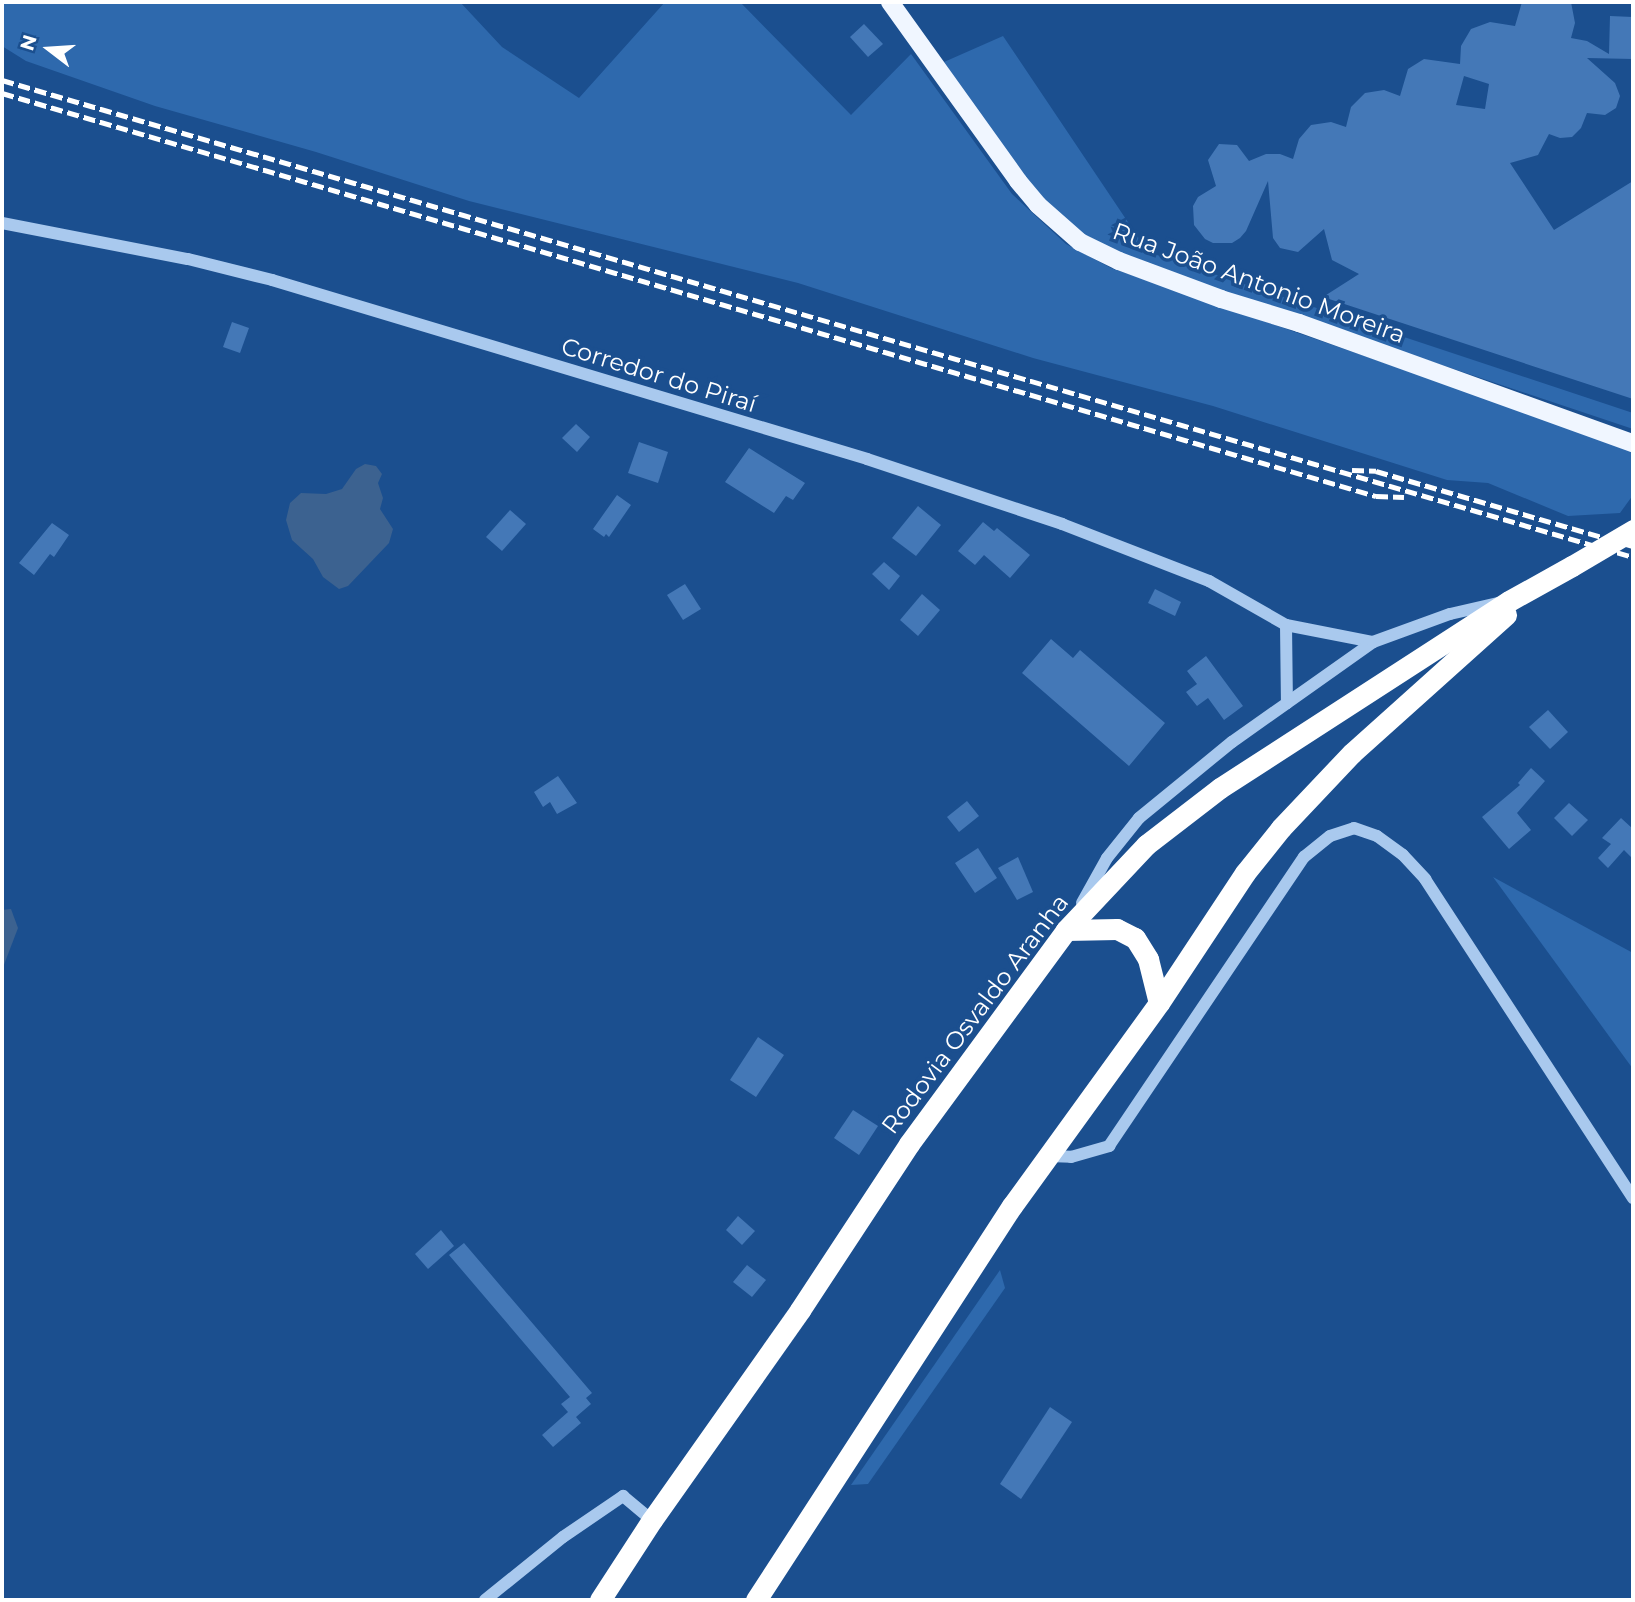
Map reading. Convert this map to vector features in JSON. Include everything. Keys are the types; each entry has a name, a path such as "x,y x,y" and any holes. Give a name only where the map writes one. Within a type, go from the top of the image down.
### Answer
{"highway":[{"name":"Rodovia Osvaldo Aranha","path":"600,1600 613,1590 652,1520 800,1310 909,1144 1066,930 1146,845 1220,788 1518,597 1633,530"},
{"name":"Rodovia Osvaldo Aranha","path":"756,1600 1048,1156 1159,1003 1245,873 1281,828 1352,753 1490,631 1518,597"},
{"path":"1066,930 1117,929 1135,938 1148,959 1159,1003"}],"main road":[{"name":"Rua João Antonio Moreira","path":"901,6 1018,181 1038,205 1080,242 1119,261 1221,299 1299,323 1633,443"}],"street":[{"name":"Corredor do Piraí","path":"2,223 188,259 272,280 867,459 1062,524 1209,581 1286,625 1373,642"},
{"path":"1066,930 1107,858 1139,818 1232,742 1373,642 1476,606 1518,597"},
{"path":"1286,625 1287,703"},
{"path":"1048,1156 1071,1157 1109,1146 1304,857 1330,835 1354,828 1377,836 1403,855 1425,879 1633,1198"},
{"path":"485,1600 563,1537 623,1496 652,1520"}],"shaded area":[{"path":"2,2 460,2 502,47 579,98 665,2 740,2 851,115 911,54 1012,194 1066,244 1111,268 1633,449 1633,495 1620,513 1568,516 1488,483 1447,480 1213,406 1033,358 798,283 469,201 316,152 155,106 26,61 2,46"},
{"path":"1003,36 1148,252 1633,413 1633,429 1105,252 1035,195 944,62"},
{"path":"365,464 376,466 382,474 378,483 383,498 380,509 393,529 389,543 348,586 339,589 323,577 313,559 292,540 286,520 290,503 301,493 326,494 342,489 356,469"},
{"path":"1493,877 1633,953 1633,1069"},
{"path":"11,909 18,928 2,970 2,910"},
{"path":"1000,1270 1005,1288 868,1484 851,1485"}],"building":[{"path":"1522,2 1571,2 1575,23 1571,38 1587,41 1609,54 1610,16 1633,17 1633,59 1587,58 1615,83 1620,96 1616,108 1605,115 1587,113 1581,128 1572,137 1560,138 1549,134 1538,155 1510,163 1554,230 1633,181 1633,399 1323,297 1359,274 1332,260 1324,229 1298,252 1280,248 1273,238 1268,181 1246,231 1232,243 1213,243 1205,239 1194,225 1193,206 1198,197 1216,186 1208,160 1219,144 1237,145 1249,161 1266,154 1280,154 1293,159 1299,139 1311,125 1331,122 1346,127 1351,107 1365,93 1384,90 1400,96 1408,69 1424,59 1460,64 1461,46 1471,29 1490,22 1515,26","holes":["1464,76 1489,84 1485,109 1456,105"]},
{"path":"864,24 883,44 868,57 850,37"},
{"path":"232,322 249,328 240,353 223,347"},
{"path":"576,424 590,437 577,452 562,438"},
{"path":"639,442 668,452 658,483 628,473"},
{"path":"749,448 805,483 793,500 786,496 774,513 725,482"},
{"path":"617,495 631,505 609,537 606,534 604,537 593,529"},
{"path":"918,506 941,525 916,556 892,538"},
{"path":"510,510 526,524 502,551 486,537"},
{"path":"983,522 994,531 997,528 1030,555 1010,578 984,555 975,565 958,551"},
{"path":"52,523 69,535 54,557 50,554 34,575 19,563"},
{"path":"884,562 900,576 889,590 872,574"},
{"path":"685,584 701,609 683,620 667,595"},
{"path":"1155,589 1181,602 1175,616 1148,603"},
{"path":"922,594 940,610 918,636 900,620"},
{"path":"1051,639 1073,658 1080,650 1165,723 1129,766 1022,673"},
{"path":"1206,656 1243,706 1224,720 1208,698 1197,706 1186,692 1197,684 1187,671"},
{"path":"1548,710 1568,732 1550,749 1529,727"},
{"path":"1531,768 1545,781 1517,813 1531,830 1509,849 1482,817 1520,785 1518,783"},
{"path":"558,776 577,803 557,814 550,802 543,807 534,792"},
{"path":"967,801 979,816 959,832 947,817"},
{"path":"1569,803 1588,820 1572,836 1554,818"},
{"path":"1621,818 1633,829 1633,859 1624,850 1608,868 1598,858 1611,844 1602,838"},
{"path":"978,848 997,878 975,893 955,863"},
{"path":"1018,857 1033,892 1017,900 998,868"},
{"path":"758,1037 784,1055 756,1097 730,1080"},
{"path":"853,1110 878,1126 859,1155 834,1138"},
{"path":"738,1216 755,1231 742,1245 726,1230"},
{"path":"441,1230 454,1246 428,1269 415,1254"},
{"path":"464,1243 592,1393 586,1398 591,1404 576,1417 581,1423 553,1447 542,1435 568,1412 561,1404 570,1397 449,1255"},
{"path":"747,1265 766,1280 752,1297 733,1282"},
{"path":"1050,1407 1072,1422 1021,1499 1000,1484"}],"railway":[{"path":"2,80 1633,557"},
{"path":"2,93 1376,496 1404,497"},
{"path":"1352,470 1376,471 1633,546"}]}
